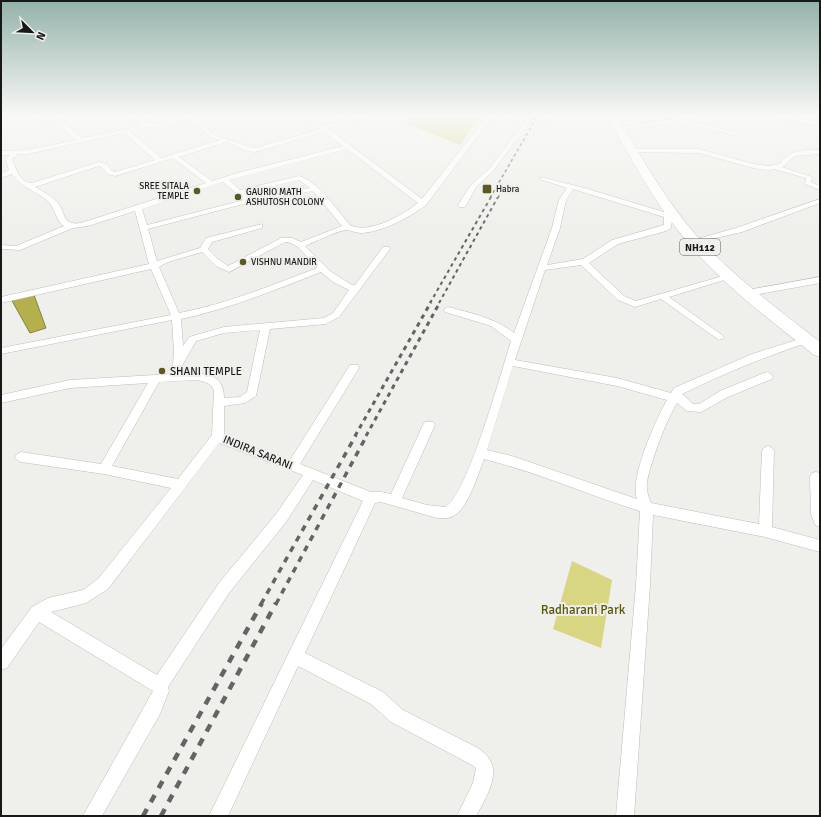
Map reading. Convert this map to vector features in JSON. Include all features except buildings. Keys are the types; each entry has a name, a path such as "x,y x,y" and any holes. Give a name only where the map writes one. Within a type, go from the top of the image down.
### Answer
{"highway":[{"name":"NH112","path":"633,153 671,217 730,277 820,351"}],"street":[{"path":"16,153 9,159 13,171 22,183 28,185 54,203 64,223 72,226"},
{"path":"151,153 159,160"},
{"path":"28,185 40,184 99,164 105,165 109,173 115,174 184,153"},
{"path":"1,247 17,248 72,226 98,222 224,178 322,153"},
{"path":"356,153 423,203"},
{"path":"240,192 299,178 315,189 347,228 354,231 366,231 408,214 423,203 462,153"},
{"path":"462,205 473,186 492,169 504,153"},
{"path":"706,153 761,168 776,166 808,177 810,178 807,183 820,188"},
{"path":"776,166 793,154 798,153"},
{"path":"174,156 211,183"},
{"path":"1,176 13,171"},
{"path":"224,178 247,199 251,200"},
{"path":"542,178 588,190 671,217 667,227 615,242 602,252 583,262 559,268 542,268"},
{"name":"INDIRA SARANI","path":"178,373 204,377 218,384 221,390 217,427 218,436 229,443 311,472 330,482 371,498 381,497 435,512 451,511 456,507 465,493 480,453 516,341 557,226 564,197 572,187"},
{"path":"144,228 251,200 315,189"},
{"path":"694,241 739,230 820,201"},
{"path":"138,208 154,266 176,316 179,353 178,373"},
{"path":"204,249 205,244 210,240 260,226"},
{"path":"300,245 347,228"},
{"path":"204,249 216,261 229,269 284,240 292,240 300,245 344,286 355,288"},
{"path":"1,300 154,266 165,260 204,249"},
{"path":"178,373 192,339 216,331 326,321 336,315 386,249"},
{"path":"583,262 626,301 640,304 662,296 730,277"},
{"path":"1,351 222,306 323,268"},
{"path":"748,293 820,280"},
{"path":"662,296 719,337"},
{"path":"448,310 501,328 511,335 516,341"},
{"path":"220,402 242,401 247,399 252,393 266,326"},
{"path":"625,816 643,585 647,508 641,493 641,482 654,442 678,391 717,372 756,356 806,340"},
{"path":"509,362 617,382 674,397 692,408 700,408 724,394 768,376"},
{"path":"293,466 354,368"},
{"path":"1,407 5,398 70,384 156,378 178,373"},
{"path":"104,469 156,378"},
{"path":"394,501 429,425"},
{"path":"1,662 37,612 48,605 86,596 103,584 218,436"},
{"path":"765,531 768,451"},
{"path":"480,453 512,461 647,508 765,531 820,546"},
{"path":"20,457 104,469 181,485"},
{"path":"159,686 224,588 280,518 311,472"},
{"path":"816,477 817,514 820,521"},
{"path":"218,816 371,498"},
{"path":"37,612 159,686 161,691 160,698 92,816"},
{"path":"295,656 377,698 397,716 479,759 484,766 484,776 480,788 466,816"}],"green space":[{"name":"Radharani Park","path":"572,561 612,580 601,648 553,629"}],"shaded area":[{"path":"34,295 46,328 30,333 11,299"}],"railway":[{"path":"490,198 516,153"},
{"path":"498,198 500,194"},
{"path":"430,303 491,197"},
{"path":"439,303 498,197"},
{"path":"355,436 431,302"},
{"path":"366,436 440,302"},
{"path":"261,604 356,435"},
{"path":"276,604 367,435"},
{"path":"143,816 262,603"},
{"path":"161,816 276,603"}],"place":[{"name":"Habra","path":"487,189"},
{"name":"SREE SITALA TEMPLE","path":"197,191"},
{"name":"GAURIO MATH ASHUTOSH COLONY","path":"238,197"},
{"name":"VISHNU MANDIR","path":"243,262"},
{"name":"SHANI TEMPLE","path":"162,371"}]}
